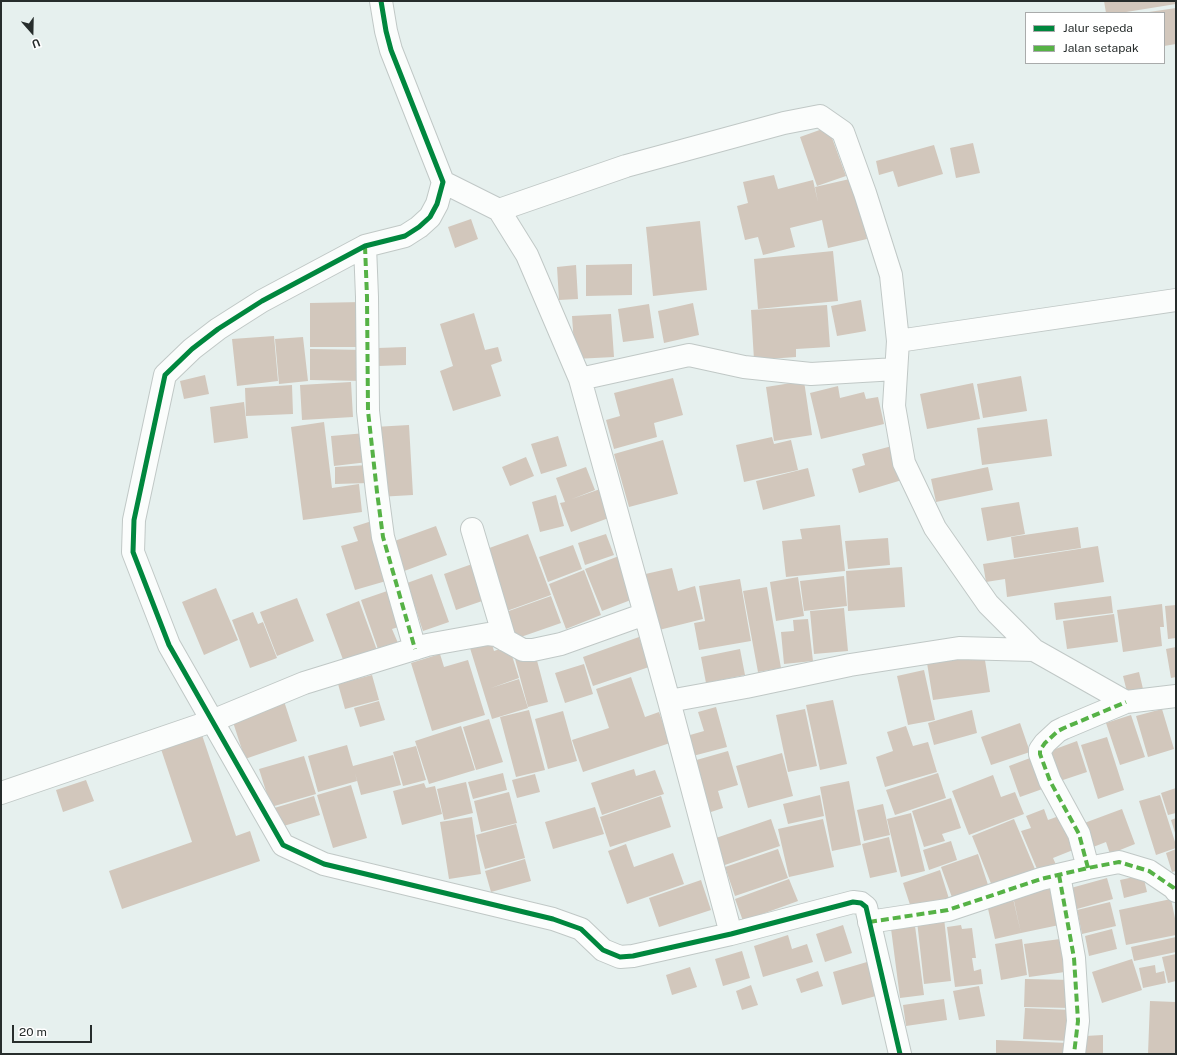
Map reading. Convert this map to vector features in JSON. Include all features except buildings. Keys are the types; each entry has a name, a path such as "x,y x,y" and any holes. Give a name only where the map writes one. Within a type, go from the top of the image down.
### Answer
{"street":[{"path":"380,1 391,50 443,182 436,204 430,217 419,227 405,236 365,246 262,301 218,329 192,349 165,375 134,520 133,552 169,645 283,845 324,864 553,919 581,929 603,950 620,957 633,956 731,934 853,902 861,903 866,907 900,1054"},
{"path":"499,210 626,166 784,123 820,116 844,132 866,193 891,275 898,341 894,406 904,463 935,528 988,604 1034,650 1126,702"},
{"path":"443,182 499,210 527,255 580,379 669,701 731,934"},
{"path":"365,246 368,411 377,492 383,537 415,649"},
{"path":"898,341 1176,300"},
{"path":"580,379 689,355 744,367 811,374 896,369"},
{"path":"472,529 505,640"},
{"path":"1,792 212,721 304,683 426,645 488,634 496,635 523,650 533,650 561,644 645,614"},
{"path":"669,701 746,687 850,665 958,648 1034,650"},
{"path":"1088,868 1079,834 1050,781 1040,754 1040,750 1058,731 1126,702 1176,696"},
{"path":"869,922 948,910 1040,879 1119,862 1150,871 1176,891"},
{"path":"1059,875 1074,958 1078,1021 1074,1054"}],"marked path":[{"path":"365,246 368,411 377,492 383,537 415,649"},
{"path":"1088,868 1079,834 1050,781 1040,754 1040,750 1058,731 1126,702"},
{"path":"869,922 948,910 1041,879 1119,862 1149,871 1174,888 1176,891"},
{"path":"1059,875 1074,958 1078,1021 1074,1054"}],"cycle path":[{"path":"381,1 391,50 443,182 437,204 430,217 419,227 405,236 365,246 262,301 218,329 192,349 165,375 134,520 133,552 169,645 283,845 324,864 553,919 581,929 603,950 620,957 633,956 731,934 853,902 861,903 866,907 900,1054"}]}
